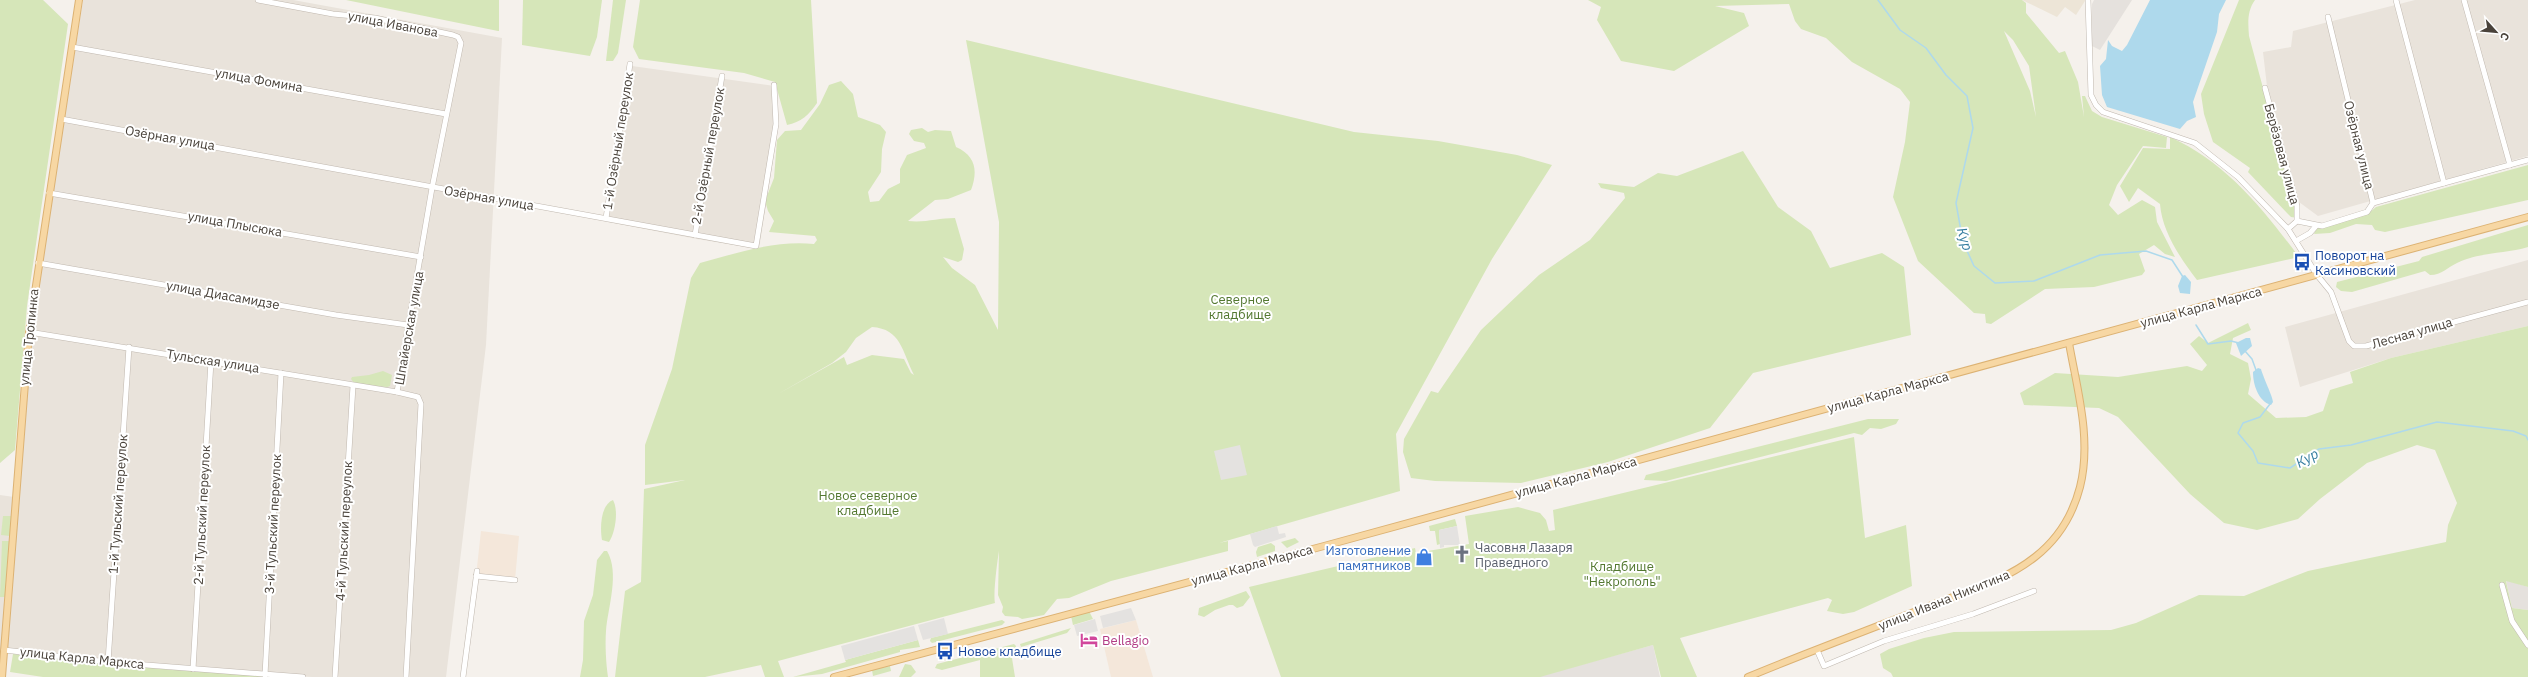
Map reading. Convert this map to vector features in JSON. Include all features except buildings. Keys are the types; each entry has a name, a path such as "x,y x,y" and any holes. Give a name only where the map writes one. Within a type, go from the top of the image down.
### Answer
{"main road":[{"name":"улица Тропинка","path":"1,677 29,332 38,263 79,0"},
{"name":"улица Карла Маркса","path":"834,677 2069,343 2528,217"},
{"name":"улица Ивана Никитина","path":"1748,677 1997,581 2036,556 2057,536 2075,503 2080,486 2085,450 2084,429 2069,343"}],"street":[{"name":"улица Иванова","path":"258,0 333,14 375,18 458,37"},
{"name":"Лесная улица","path":"2088,0 2091,95 2096,105 2103,112 2195,142 2238,177 2288,229 2317,275 2331,292 2349,341 2354,346 2360,347 2528,302"},
{"path":"2396,0 2444,184"},
{"path":"2464,0 2510,164"},
{"name":"Озёрная улица","path":"2316,226 2367,212 2373,203 2328,17"},
{"name":"Шпайерская улица","path":"406,677 421,404 418,397 397,392 432,188 461,44 458,37"},
{"name":"улица Фомина","path":"72,47 446,114"},
{"name":"1-й Озёрный переулок","path":"606,218 630,64"},
{"name":"2-й Озёрный переулок","path":"695,235 722,76"},
{"name":"Озёрная улица","path":"61,119 756,246 776,124 774,85"},
{"name":"Берёзовая улица","path":"2265,88 2297,206 2297,221"},
{"path":"2373,203 2528,160"},
{"name":"улица Плысюка","path":"49,193 421,257"},
{"path":"2288,229 2297,221 2316,226 2310,233 2296,241"},
{"name":"улица Диасамидзе","path":"38,263 320,312 408,325"},
{"name":"Тульская улица","path":"29,332 129,347 353,386 397,392"},
{"name":"1-й Тульский переулок","path":"108,662 129,347"},
{"name":"2-й Тульский переулок","path":"194,669 211,361"},
{"name":"3-й Тульский переулок","path":"265,675 281,373"},
{"name":"4-й Тульский переулок","path":"336,677 353,386"},
{"path":"464,677 477,574 515,580"},
{"path":"2502,585 2512,621 2528,645"},
{"path":"1817,650 1824,666 1884,641 1973,614 2034,591"},
{"name":"улица Карла Маркса","path":"4,650 108,662 303,677"}],"shaded area":[{"path":"83,0 293,0 502,38 486,345 446,677 312,677 5,653 35,308"},
{"path":"2022,0 2085,1 2076,15 2065,7 2057,17"},
{"path":"2094,0 2132,0 2100,50 2092,46 2092,4"},
{"path":"2415,0 2528,0 2528,156 2318,216 2299,202 2293,188 2268,95 2263,52 2291,47 2293,31"},
{"path":"632,66 775,86 778,128 759,249 608,222"},
{"path":"2528,260 2528,326 2391,358 2300,387 2285,327"},
{"path":"1240,445 1247,475 1221,480 1214,451"},
{"path":"0,495 14,497 1,663 0,663"},
{"path":"1277,526 1279,534 1285,533 1286,537 1255,547 1253,545 1250,534"},
{"path":"1457,526 1460,545 1444,545 1444,547 1440,548 1439,530"},
{"path":"481,531 519,536 515,580 476,576"},
{"path":"2506,580 2528,587 2528,610 2512,608"},
{"path":"1131,608 1136,620 1103,628 1100,616"},
{"path":"944,618 948,634 923,640 918,625"},
{"path":"1095,619 1098,631 1077,636 1074,625"},
{"path":"1136,620 1153,677 1111,677 1100,629"},
{"path":"914,626 918,640 845,660 841,646"},
{"path":"1653,645 1660,677 1540,677 1540,676"}],"green space":[{"path":"0,0 43,0 68,24 27,306 15,450 0,463"},
{"path":"346,0 499,0 499,31 498,31"},
{"path":"523,0 602,0 597,37 590,56 522,45"},
{"path":"613,0 626,0 618,53 613,61 606,61"},
{"path":"640,0 811,0 817,103 804,117 787,125 775,82 744,73 639,59 633,47"},
{"path":"1588,0 2022,0 2026,3 2026,13 2059,53 2065,51 2078,82 2084,117 2082,96 2085,96 2092,111 2102,117 2167,137 2166,148 2143,146 2117,185 2109,205 2118,215 2142,200 2155,207 2157,222 2175,257 2165,254 2154,245 2139,254 2145,271 2142,275 2094,287 2045,289 1991,324 1986,323 1985,314 1974,313 1918,261 1893,197 1905,142 1910,102 1900,89 1852,62 1826,38 1801,29 1795,21 1789,4 1715,6 1744,13 1749,26 1674,71 1621,61 1597,20 1601,7","holes":["2004,31 2013,40 2029,66 2036,117 2030,91"]},
{"path":"2239,0 2255,0 2249,13 2249,36 2298,218 2291,217 2287,213 2248,172 2250,168 2213,142 2204,114 2201,94"},
{"path":"966,40 1354,132 1438,141 1517,155 1552,165 1492,259 1396,434 1400,491 1219,543 1228,541 1228,551 1111,581 1069,598 1057,599 1044,615 1022,619 1018,617 1005,616 1002,612 1003,607 998,595 999,551 996,570 995,603 778,661 784,677 765,677 761,665 705,677 615,677 625,591 641,582 644,489 685,480 645,485 645,445 672,369 691,278 700,263 756,248 799,243 814,244 817,240 815,236 769,232 774,221 768,211 765,201 774,178 777,140 785,131 801,130 820,104 829,85 841,81 853,94 858,117 880,125 886,132 882,149 881,172 868,192 870,202 879,201 888,189 900,183 900,169 907,155 926,148 924,143 914,141 909,134 911,130 922,128 928,132 935,130 951,131 956,147 968,155 974,165 975,170 971,190 948,199 935,200 908,221 955,218 964,249 962,260 958,262 943,257 952,268 975,285 998,330 999,222","holes":["872,327 882,329 895,337 903,350 914,375 911,373 904,359 872,355 847,365 844,357 778,394 832,363 846,352 856,338"]},
{"path":"2170,137 2190,147 2226,173 2242,188 2272,222 2299,257 2197,280 2173,245 2168,235 2164,225 2160,204 2138,188 2129,202 2120,186 2143,148 2170,149"},
{"path":"1743,151 1778,207 1811,231 1830,268 1882,253 1904,267 1911,335 1753,373 1710,428 1608,462 1521,483 1435,481 1411,478 1403,452 1404,439 1431,391 1438,393 1481,330 1539,275 1590,240 1625,198 1624,193 1601,188 1598,183 1634,187 1658,173 1677,176"},
{"path":"2528,165 2528,200 2385,232 2375,230 2372,225 2356,224 2330,233 2314,234 2317,227 2369,213 2376,207"},
{"path":"2528,225 2528,247 2465,259 2434,275 2430,275 2425,271 2352,292 2341,291 2336,287 2337,282 2419,261 2422,257"},
{"path":"2248,323 2251,330 2233,338 2230,354 2248,363 2251,379 2248,394 2276,418 2306,417 2323,411 2330,390 2353,383 2350,372 2391,358 2528,326 2528,587 2506,581 2512,608 2528,610 2528,677 1893,677 1891,673 1883,668 1880,654 1889,649 1924,638 1954,632 2111,630 2136,623 2199,595 2244,596 2308,571 2446,542 2448,525 2457,503 2435,450 2417,445 2367,463 2320,499 2298,519 2257,530 2224,523 2190,494 2118,417 2099,408 2024,405 2020,393 2055,373 2118,377 2187,366 2202,371 2207,365 2190,344 2199,336 2208,343"},
{"path":"383,371 392,375 390,386 355,384 351,379 352,377 369,375"},
{"path":"1868,419 1899,419 1896,424 1881,429 1870,428 1862,435 1854,433 1666,481 1644,480 1646,475"},
{"name":"Кладбище \"Некрополь\"","path":"1854,437 1865,538 1906,525 1912,586 1854,612 1843,614 1827,611 1832,600 1828,598 1680,638 1697,677 1661,677 1653,645 1540,677 1281,677 1249,587 1415,548 1416,553 1469,544 1465,516 1518,507 1540,513 1546,520 1549,531 1555,530 1553,510"},
{"path":"613,500 616,510 616,522 609,542 602,540 601,524 603,512"},
{"path":"3,516 11,516 10,536 1,535"},
{"path":"1455,519 1457,526 1439,530 1440,544 1437,545 1435,531 1430,531 1429,526"},
{"path":"1295,538 1299,542 1287,548 1281,542"},
{"path":"2,541 12,541 6,597 0,597"},
{"path":"1271,543 1275,546 1275,551 1257,557 1256,552 1258,547"},
{"path":"604,551 607,551 613,569 606,636 608,677 580,677 583,660 584,621 593,595 597,560"},
{"path":"1246,591 1250,597 1243,606 1237,608 1233,605 1229,605 1215,610 1204,617 1198,615 1199,608"},
{"path":"1089,611 1093,619 1073,625 1071,616"},
{"path":"1002,620 1005,622 1002,625 932,643 930,641 931,638"},
{"path":"1071,628 1067,633 1021,647 1020,644"},
{"path":"918,640 920,647 900,650 900,652 822,674 793,677 846,662 845,660"},
{"path":"1014,644 1016,646 1015,650 1011,652 1015,677 980,677 980,660 942,670 935,668 937,664"},
{"path":"13,654 163,669 284,677 43,677 10,672"},
{"path":"905,664 911,665 916,672 911,677 899,677"},
{"path":"890,666 891,671 873,676 872,670"}],"water":[{"path":"2150,0 2226,0 2219,14 2217,32 2193,102 2196,117 2187,121 2180,129 2107,107 2102,95 2100,66 2106,59 2108,40 2112,46 2122,51 2127,45"},
{"path":"2185,275 2191,282 2190,294 2180,293 2178,286 2182,276"},
{"path":"2246,338 2250,338 2252,346 2241,356 2236,343"},
{"path":"2258,368 2261,369 2271,396 2273,402 2271,405 2263,400 2255,387 2253,372"}],"waterway":[{"name":"Кур","path":"1878,0 1900,30 1926,48 1946,75 1967,96 1973,128 1956,203 1963,242 1974,266 1995,283 2034,281 2100,255 2146,251 2172,260 2183,277"},
{"path":"2196,325 2208,344 2231,341 2239,343"},
{"name":"Кур","path":"2245,351 2252,359 2256,370"},
{"name":"Кур","path":"2270,404 2260,417 2243,423 2238,433 2253,451 2258,463 2290,468 2319,449 2351,445 2437,422 2513,431 2526,436 2528,440"}],"place":[{"name":"Поворот на Касиновский","path":"2302,262"},
{"name":"Часовня Лазаря Праведного","path":"1462,554"},
{"name":"Изготовление памятников","path":"1424,557"},
{"name":"Bellagio","path":"1089,640"},
{"name":"Новое кладбище","path":"945,651"}],"park label":[{"name":"Северное кладбище","path":"1240,306"},
{"name":"Новое северное кладбище","path":"868,502"}]}
